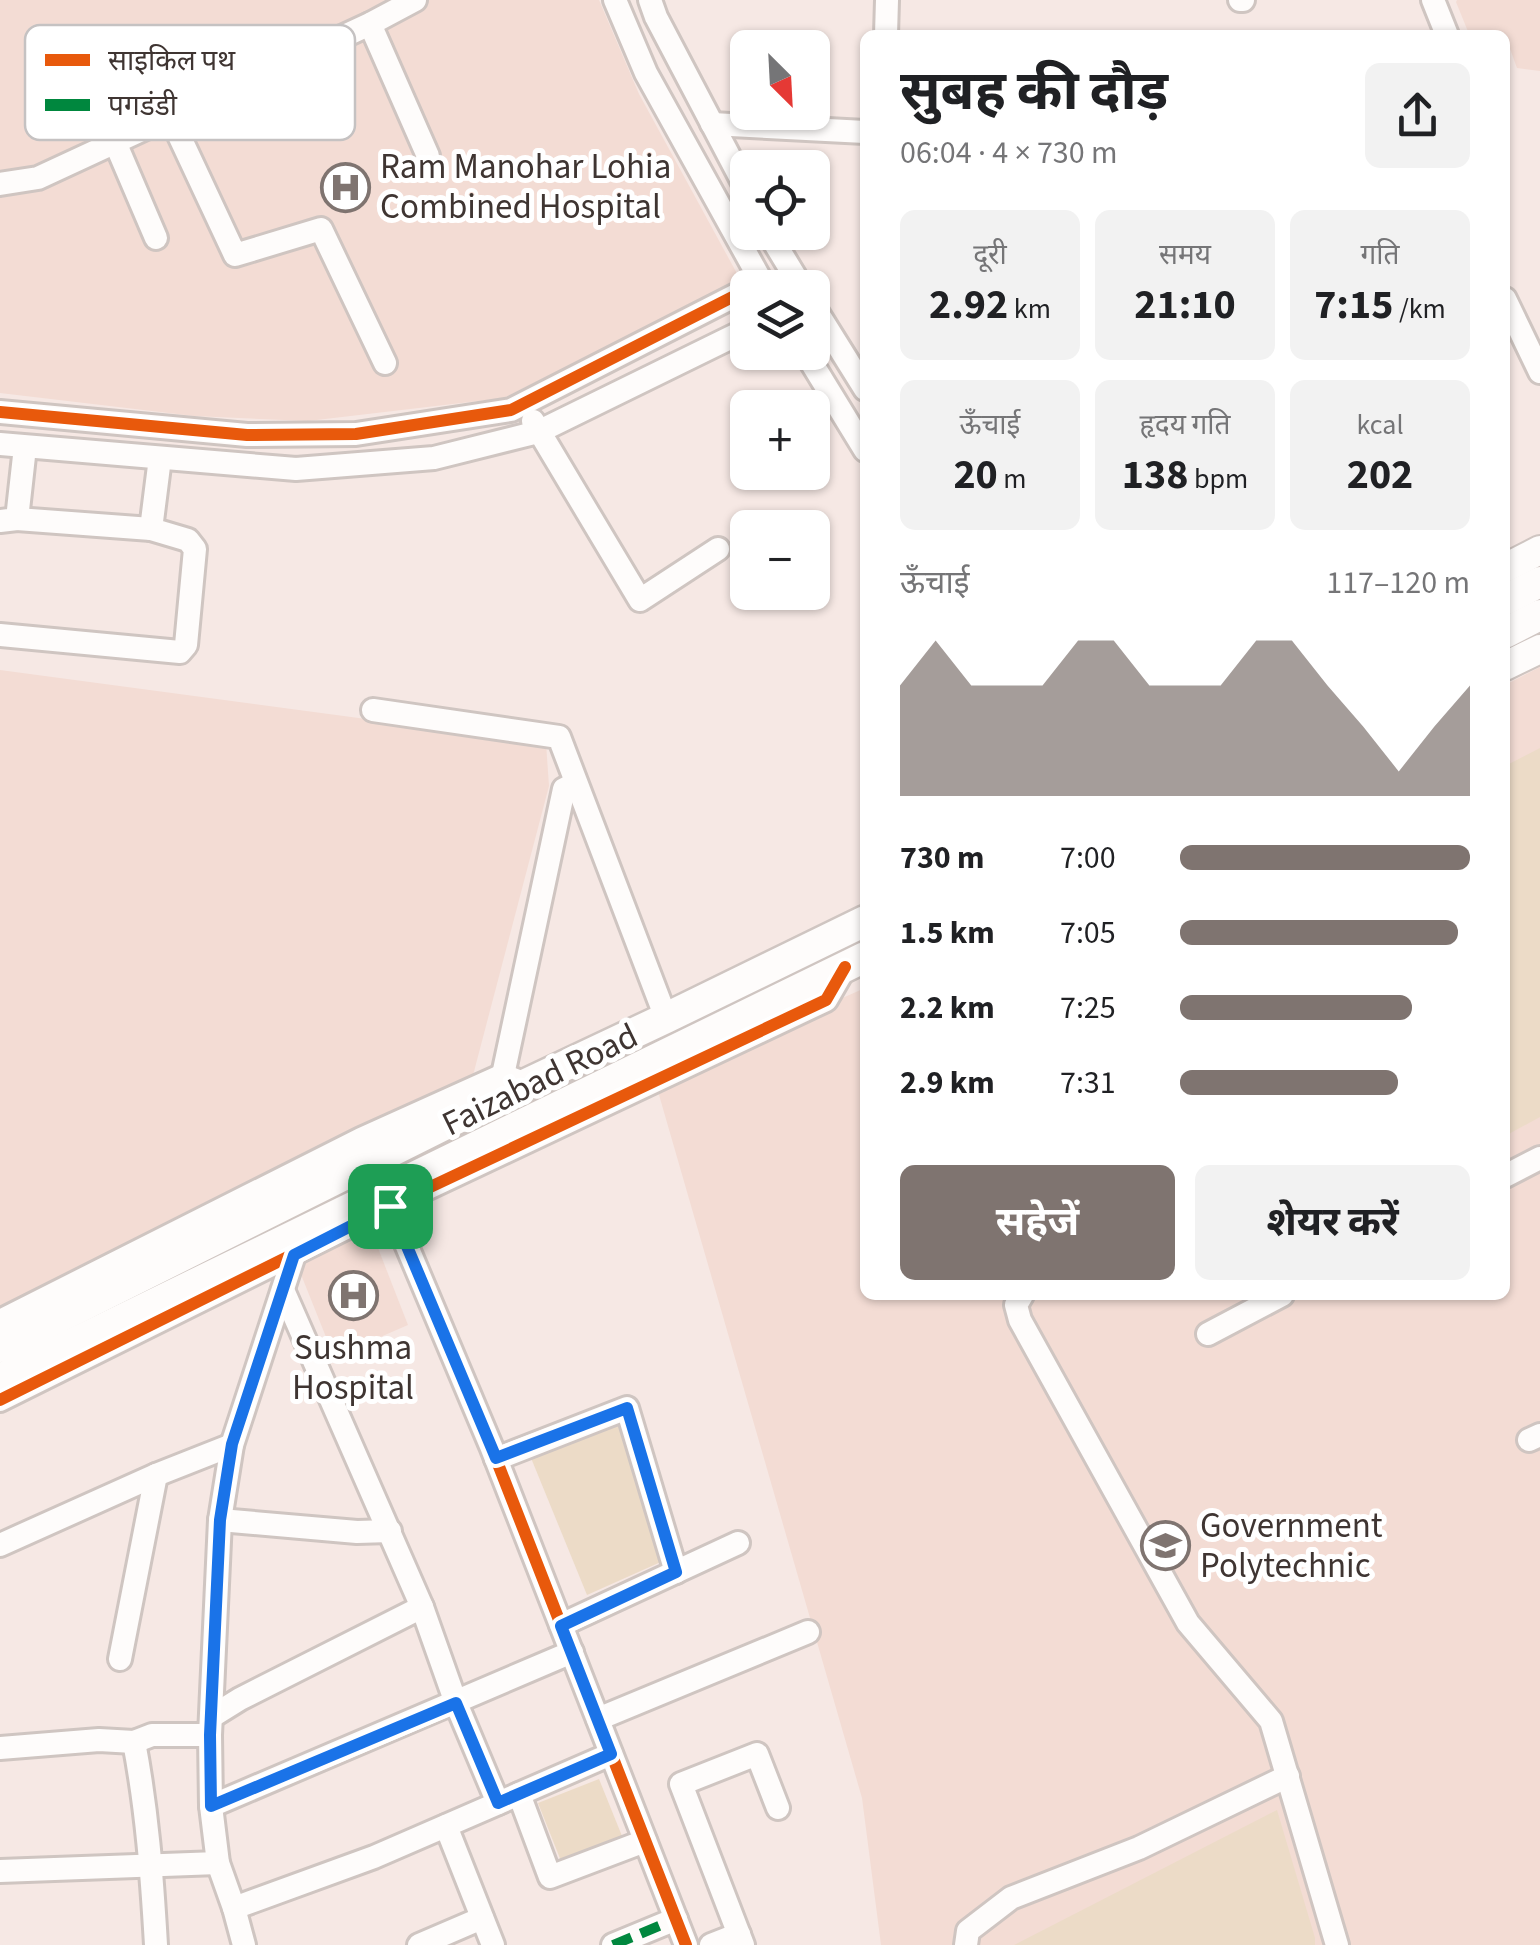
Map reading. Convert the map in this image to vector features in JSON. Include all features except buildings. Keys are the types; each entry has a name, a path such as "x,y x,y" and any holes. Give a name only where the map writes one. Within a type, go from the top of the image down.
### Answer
{"highway":[{"path":"1510,597 1540,582"},
{"path":"1510,630 1540,615"},
{"name":"Faizabad Road","path":"0,1347 376,1175 514,1080 666,1018 860,922"},
{"path":"0,1379 376,1175 855,962"}],"main road":[{"path":"1510,565 1540,550"},
{"path":"1510,664 1540,649"}],"street":[{"path":"355,31 414,0"},
{"path":"616,0 646,74 748,270"},
{"path":"650,0 730,158"},
{"path":"886,30 887,0"},
{"path":"1433,0 1444,30"},
{"path":"370,24 428,156"},
{"path":"712,124 860,132"},
{"path":"0,184 38,178 119,140"},
{"path":"181,140 235,255 321,229 385,363"},
{"path":"115,142 156,238"},
{"path":"0,412 248,436 356,434 511,410 730,299"},
{"path":"1510,309 1540,372"},
{"path":"830,333 860,381"},
{"path":"0,444 296,469 434,458 538,432 730,339"},
{"path":"629,351 643,381"},
{"path":"816,370 860,442"},
{"path":"525,403 538,432 640,600 718,548"},
{"path":"0,635 180,652 186,645 195,549 188,540 151,530 8,520 26,447"},
{"path":"151,530 160,458"},
{"path":"373,710 559,737 666,1018"},
{"path":"514,1080 564,789 576,783"},
{"path":"1510,1173 1540,1158"},
{"path":"0,1400 294,1255 376,1175"},
{"path":"0,1322 376,1175"},
{"path":"376,1175 496,1458 686,1945"},
{"path":"244,1945 218,1863 211,1806 220,1520 232,1444 294,1255"},
{"path":"283,1290 422,1607 456,1703 550,1876 646,1841"},
{"path":"1019,1300 1016,1306 1020,1320 1188,1623 1272,1721 1337,1945"},
{"path":"1208,1334 1273,1300"},
{"path":"496,1458 627,1408 676,1572"},
{"path":"0,1546 232,1444"},
{"path":"120,1659 156,1475"},
{"path":"220,1520 357,1532 390,1531"},
{"path":"561,1626 738,1543"},
{"path":"0,1748 99,1740 134,1742 211,1726 240,1700 422,1607"},
{"path":"598,1719 808,1632"},
{"path":"211,1806 572,1652"},
{"path":"134,1742 152,1865 156,1945"},
{"path":"234,1908 374,1857 611,1754"},
{"path":"711,1945 741,1940 681,1784 757,1754 778,1808"},
{"path":"966,1945 968,1931 1011,1898 1138,1848 1288,1776"},
{"path":"446,1826 493,1945"},
{"path":"0,1871 218,1863"},
{"path":"419,1945 482,1918"},
{"path":"613,1945 676,1919"}],"shaded area":[{"name":"Ram Manohar Lohia Combined Hospital","path":"0,0 599,0 639,94 735,270 730,270 730,284 504,398 308,421 194,416 0,393"},
{"path":"1540,0 1540,71 1517,68 1510,49 1510,30 1467,30 1456,2"},
{"name":"Government Polytechnic","path":"1540,667 1540,1945 881,1945 862,1798 655,1081 860,990 860,1300 1510,1300 1510,682"},
{"path":"0,670 546,743 549,786 471,1083 0,1316"},
{"path":"1540,748 1540,1117 1510,1133 1510,763"},
{"name":"Sushma Hospital","path":"371,1230 408,1325 334,1357 298,1267"},
{"path":"620,1424 663,1561 587,1595 531,1458"},
{"path":"599,1779 622,1836 561,1861 538,1803"},
{"path":"1277,1810 1315,1945 1014,1945"}],"marked path":[{"path":"613,1945 676,1919"}],"cycle path":[{"path":"0,412 247,435 356,434 511,410 730,298"},
{"path":"0,1400 390,1206 826,1000 845,967"},
{"path":"383,1190 491,1446 686,1945"}],"place":[{"name":"Ram Manohar Lohia Combined Hospital","path":"345,187"},
{"name":"Sushma Hospital","path":"353,1296"},
{"name":"Government Polytechnic","path":"1165,1546"}],"route":[{"path":"390,1206 496,1458 627,1408 676,1572 561,1626 611,1754 498,1803 456,1703 211,1806 210,1735 220,1520 232,1444 294,1255 390,1206"}]}
